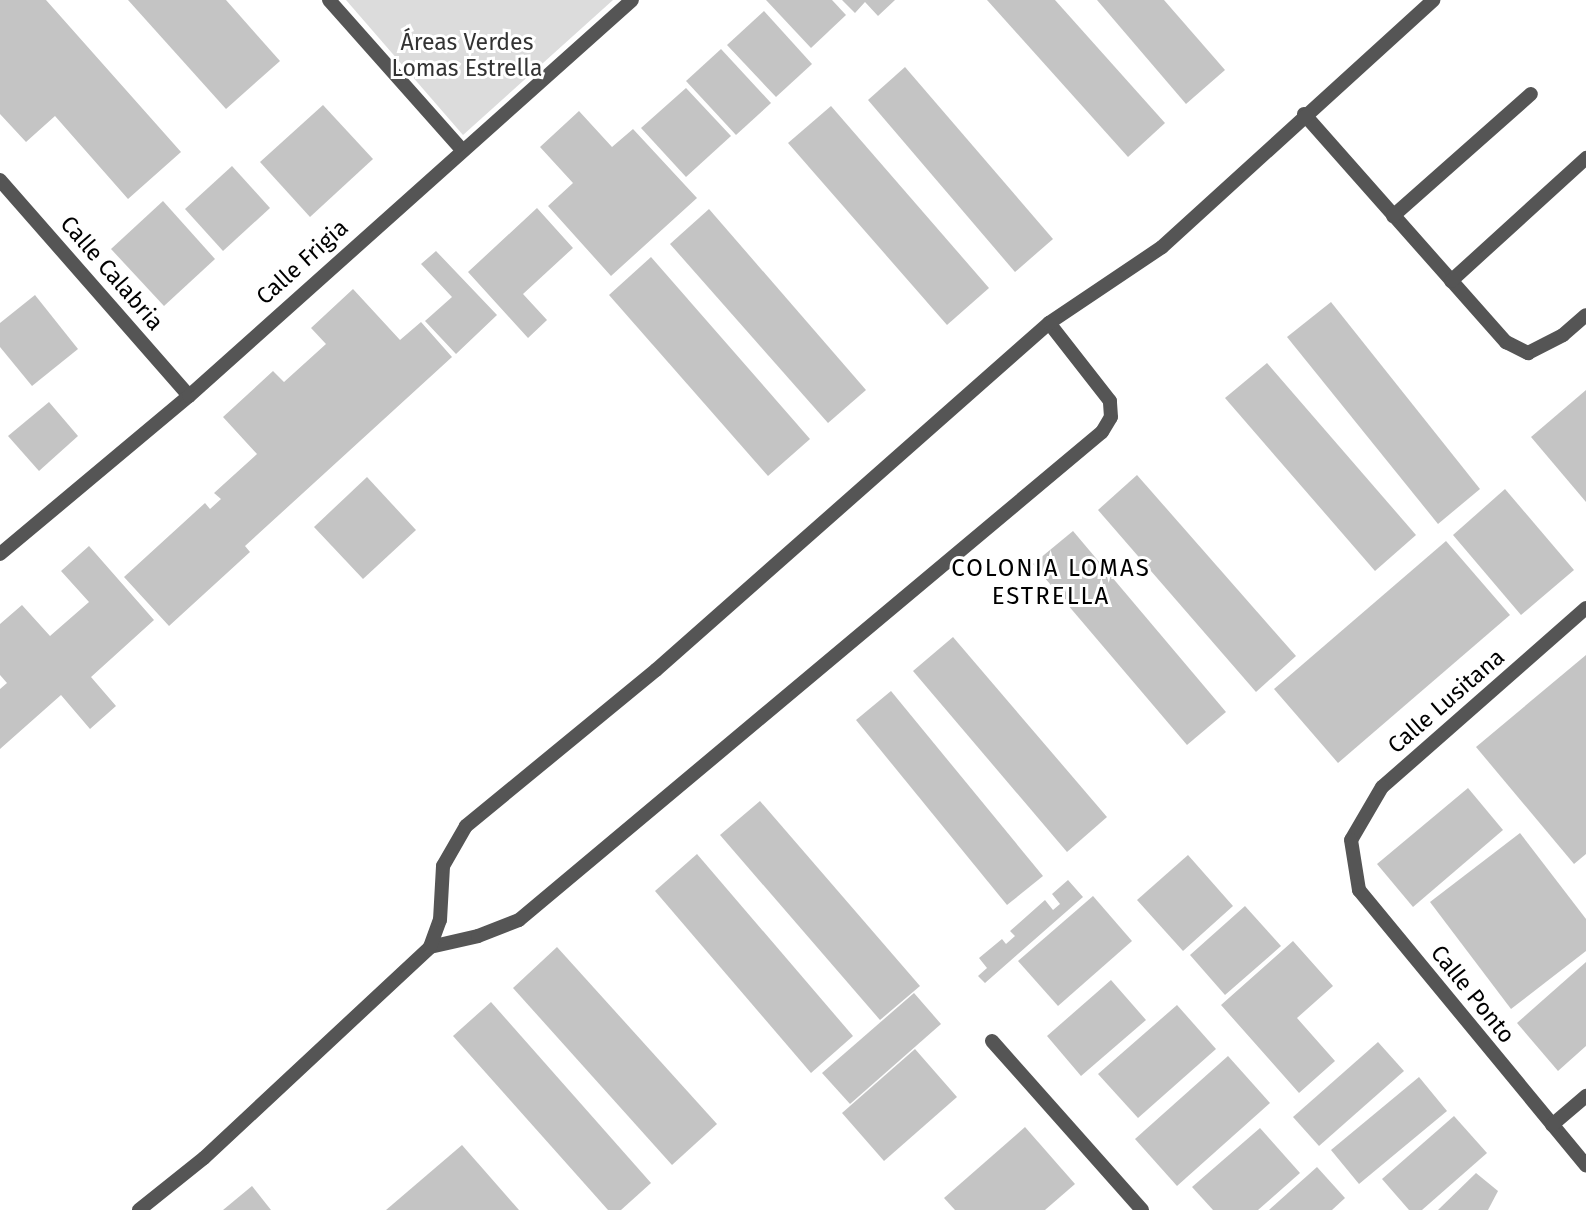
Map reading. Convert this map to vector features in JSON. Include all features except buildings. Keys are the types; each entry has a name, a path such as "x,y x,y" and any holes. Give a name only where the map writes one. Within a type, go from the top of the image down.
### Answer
{"street":[{"path":"329,0 462,150"},
{"name":"Calle Frigia","path":"0,554 189,396 632,0"},
{"path":"139,1210 204,1158 430,947 440,920 443,866 466,827 656,670 1049,323 1162,247 1304,114 1433,0"},
{"path":"1393,216 1531,94"},
{"path":"1304,114 1506,342 1528,353 1563,335 1586,315"},
{"path":"1451,281 1586,158"},
{"name":"Calle Calabria","path":"0,180 189,396"},
{"path":"430,947 478,936 519,920 1102,432 1111,417 1110,401 1049,323"},
{"name":"Calle Lusitana","path":"1350,840 1382,787 1586,608"},
{"name":"Calle Ponto","path":"1350,840 1359,890 1586,1165"},
{"path":"992,1041 1142,1210"},
{"path":"1552,1125 1586,1096"}],"green space":[{"name":"Áreas Verdes Lomas Estrella","path":"346,0 613,0 463,135"}],"district":[{"name":"COLONIA LOMAS ESTRELLA","path":"1051,583"}]}
